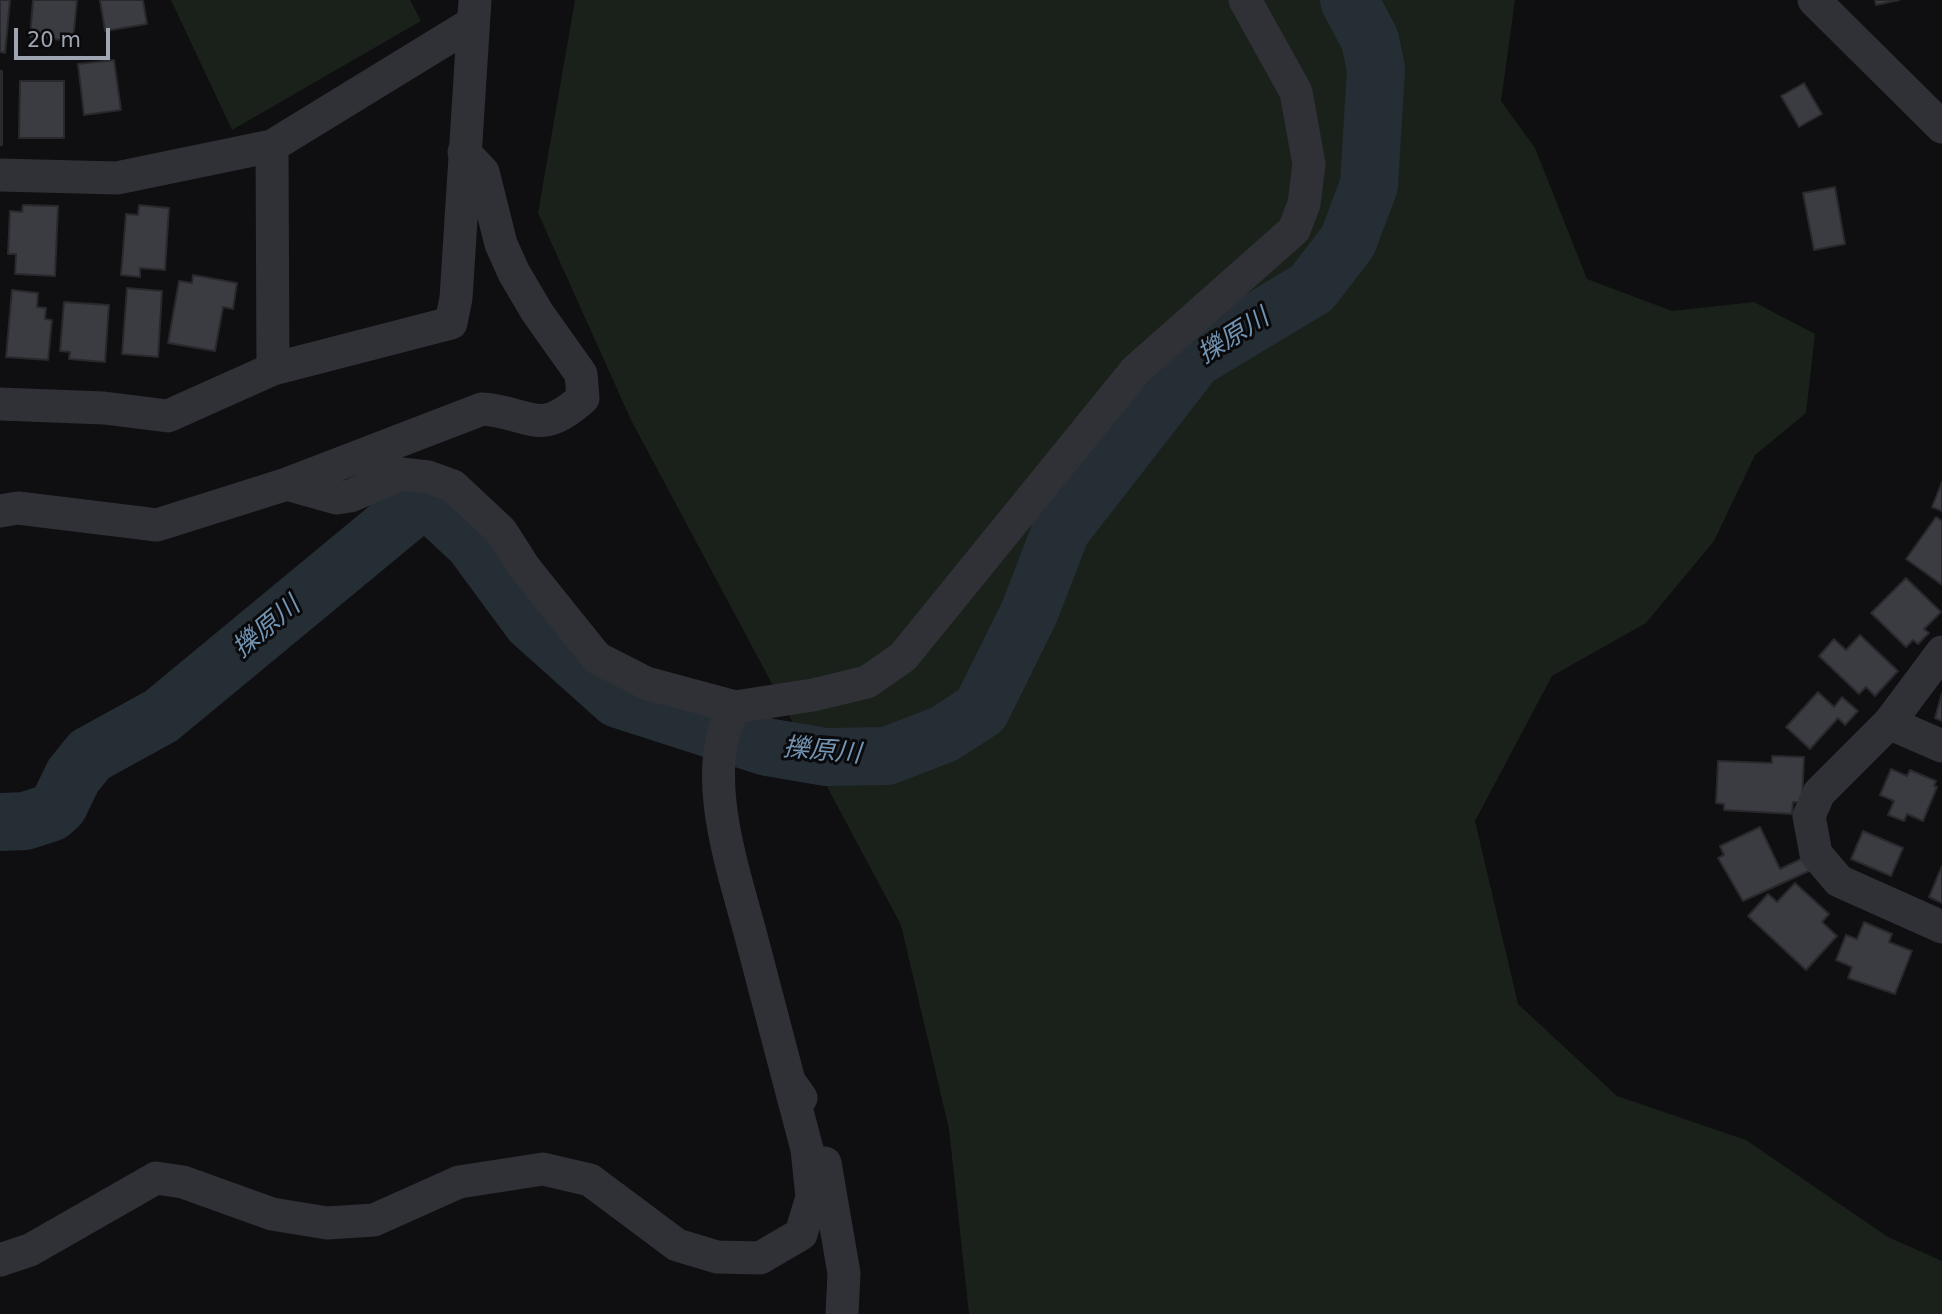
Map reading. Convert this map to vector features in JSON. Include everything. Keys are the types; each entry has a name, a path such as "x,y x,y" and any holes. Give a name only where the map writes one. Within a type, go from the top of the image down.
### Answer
{"street":[{"path":"287,484 337,498 350,496 401,474 428,477 453,486 501,531 524,567 597,658 728,726 813,695 867,682 903,657 1136,370 1294,230 1304,204 1309,164 1296,92 1245,0"},
{"path":"1814,0 1942,127"},
{"path":"0,175 117,178 272,146 473,12"},
{"path":"0,404 104,408 168,416 273,369 451,323 456,298 473,12"},
{"path":"272,146 273,369"},
{"path":"0,511 18,509 157,525 287,484 482,409 501,410 528,421 543,422 565,414 583,398 581,374 514,274 501,244 483,172 464,152"},
{"path":"1942,652 1889,723 1819,793 1809,816 1816,853 1839,881 1942,927"},
{"path":"1889,723 1942,746"},
{"path":"0,1260 30,1250 156,1178 183,1181 272,1214 327,1223 374,1220 458,1182 531,1168 590,1180 677,1245 717,1257 760,1258 801,1234 813,1198 807,1149 723,826 719,762 728,726"},
{"path":"789,1081 819,1124 844,1273 842,1314"}],"shaded area":[{"path":"171,0 410,0 421,21 232,130"},
{"path":"575,0 1515,0 1501,101 1535,148 1587,279 1672,311 1754,302 1815,334 1806,413 1755,455 1714,541 1646,623 1552,676 1475,821 1518,1004 1617,1096 1746,1140 1888,1237 1942,1261 1942,1314 969,1314 949,1129 901,925 631,420 538,213"}],"building":[{"path":"0,0 10,0 5,53 0,52"},
{"path":"33,0 77,0 73,41 30,37"},
{"path":"100,0 143,0 147,24 105,31"},
{"path":"1875,0 1899,0 1876,5"},
{"path":"114,60 121,110 84,115 78,64"},
{"path":"2,71 2,145 0,145"},
{"path":"20,81 64,81 64,138 19,138"},
{"path":"1804,83 1822,114 1799,127 1781,96"},
{"path":"1835,187 1845,244 1814,250 1803,193"},
{"path":"23,205 58,206 55,276 15,274 16,254 8,254 10,211 22,212"},
{"path":"139,205 169,208 165,270 140,268 140,277 121,275 126,214 138,215"},
{"path":"193,275 237,283 233,309 223,307 215,351 168,343 179,281 192,283"},
{"path":"127,288 162,291 158,357 122,354"},
{"path":"12,290 38,293 37,307 46,308 45,319 52,320 48,360 6,357"},
{"path":"64,302 109,305 105,362 69,359 70,352 60,351"},
{"path":"1942,482 1942,511 1932,507"},
{"path":"1936,517 1942,521 1942,585 1906,559"},
{"path":"1906,578 1941,612 1924,629 1929,633 1918,644 1913,640 1906,647 1871,613"},
{"path":"1860,635 1898,671 1875,696 1866,687 1859,694 1819,656 1834,639 1846,650"},
{"path":"1818,692 1834,707 1842,697 1858,711 1845,725 1838,718 1810,749 1786,727"},
{"path":"1942,693 1942,721 1935,718"},
{"path":"1772,756 1804,757 1802,802 1793,802 1792,814 1724,810 1724,804 1716,803 1718,761 1772,763"},
{"path":"1891,769 1907,776 1910,770 1936,781 1934,786 1937,787 1923,821 1907,814 1904,821 1888,815 1894,801 1880,795"},
{"path":"1760,827 1780,869 1805,857 1811,870 1743,901 1718,858 1724,855 1720,846"},
{"path":"1863,831 1903,848 1891,876 1851,859"},
{"path":"1942,866 1942,903 1929,897"},
{"path":"1795,883 1829,914 1822,922 1837,936 1806,970 1748,916 1768,894 1777,902"},
{"path":"1864,922 1892,934 1889,942 1912,951 1895,994 1848,978 1852,967 1836,960 1846,935 1857,939"}],"waterway":[{"name":"擽原川","path":"0,822 25,821 50,813 59,805 73,776 90,755 161,716 416,505 429,501 473,542 532,622 618,699 767,747 826,757 887,756 944,734 981,710 1029,613 1061,530 1194,359 1312,288 1348,241 1369,185 1376,69 1370,40 1349,0"}]}
